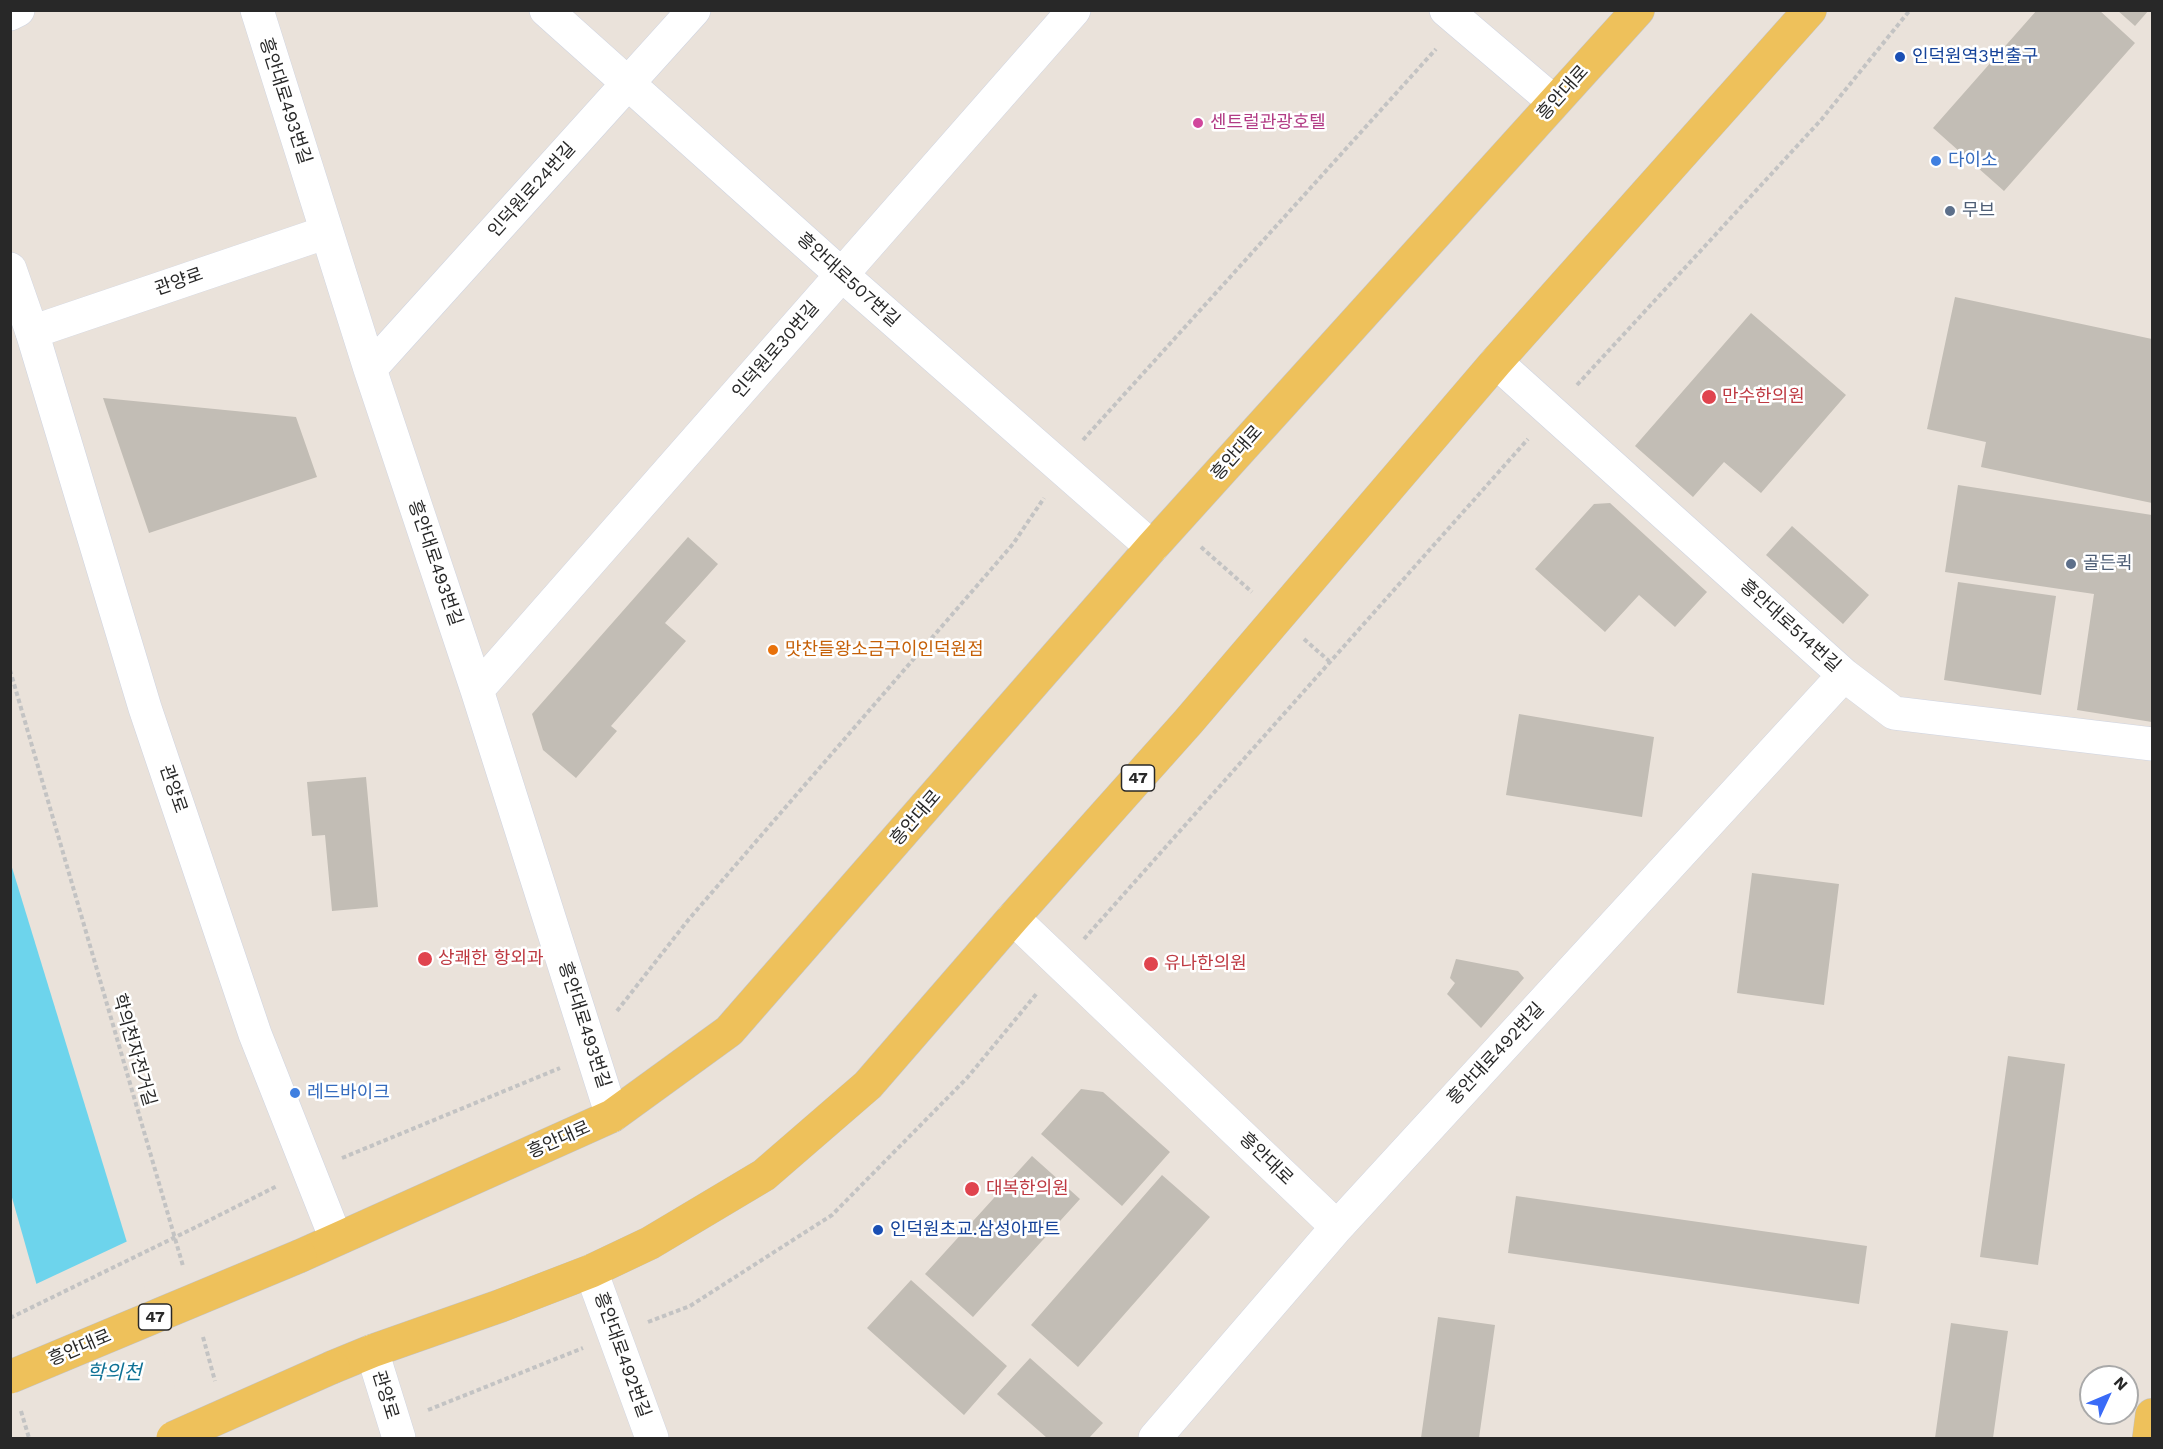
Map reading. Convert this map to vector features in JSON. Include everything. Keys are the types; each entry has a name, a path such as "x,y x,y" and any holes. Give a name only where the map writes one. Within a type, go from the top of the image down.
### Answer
{"main road":[{"name":"흥안대로","path":"10,1377 300,1256 612,1116 729,1031 1152,547 1638,10"},
{"name":"47","path":"173,1438 372,1350 500,1306 591,1271 650,1243 764,1175 868,1085 1188,722 1496,362 1809,10"},
{"path":"2149,1438 2152,1415"}],"street":[{"path":"10,14 18,10"},
{"name":"흥안대로493번길","path":"257,10 370,369 477,690 612,1116"},
{"name":"흥안대로507번길","path":"546,10 842,275 1152,547"},
{"name":"인덕원로24번길","path":"370,369 694,10"},
{"name":"인덕원로30번길","path":"477,690 1074,10"},
{"path":"1453,16 1554,102"},
{"name":"관양로","path":"32,332 327,232"},
{"name":"관양로","path":"10,269 32,332 145,708 255,1034 336,1239"},
{"name":"흥안대로514번길","path":"1496,362 1844,675 1894,713 2152,744"},
{"name":"흥안대로492번길","path":"1155,1438 1337,1227 1844,675"},
{"name":"흥안대로","path":"1013,918 1337,1227"},
{"name":"흥안대로492번길","path":"591,1271 652,1438"},
{"name":"관양로","path":"372,1350 396,1431"}],"path":[{"path":"396,1431 615,1335 690,1306 832,1215 968,1078 1062,964 1329,662 1552,413 1821,120 1910,10"},
{"path":"1090,449 1082,441 1453,16"},
{"path":"10,1318 287,1181 577,1061 689,919 1013,544 1064,469"},
{"path":"1174,523 1329,662"},
{"name":"학의천자전거길","path":"10,670 183,1268"},
{"path":"202,1336 215,1382"}],"water":[{"name":"학의천","path":"10,861 187,1438 80,1438 11,1194"}],"pier":[{"path":"130,1240 190,1438 77,1438 34,1285"}],"building":[{"path":"2037,10 2099,10 2135,43 2004,191 1933,128"},
{"path":"2117,10 2149,10 2135,26"},
{"path":"1955,297 2152,339 2152,503 1981,467 1986,442 1927,429"},
{"path":"1751,313 1846,395 1761,493 1724,462 1693,497 1635,446"},
{"path":"103,398 296,417 317,477 149,533"},
{"path":"1958,485 2152,515 2152,722 2077,710 2094,594 1945,572"},
{"path":"1610,503 1707,592 1675,627 1639,595 1605,632 1535,569 1594,504"},
{"path":"1792,526 1869,595 1843,624 1766,555"},
{"path":"688,537 718,564 665,623 686,641 611,726 617,731 576,778 543,750 532,714"},
{"path":"1958,582 2056,596 2041,695 1944,680"},
{"path":"1519,714 1654,737 1642,817 1506,795"},
{"path":"366,777 378,907 332,911 325,835 312,836 307,782"},
{"path":"1752,873 1839,884 1824,1005 1737,993"},
{"path":"1456,959 1518,971 1524,978 1481,1028 1447,994 1455,983 1450,978"},
{"path":"2008,1056 2065,1064 2038,1265 1980,1257"},
{"path":"1081,1089 1103,1092 1170,1152 1122,1206 1041,1134"},
{"path":"1032,1156 1080,1199 973,1317 925,1274"},
{"path":"1162,1175 1210,1217 1078,1367 1031,1325"},
{"path":"1516,1196 1867,1246 1859,1304 1508,1253"},
{"path":"911,1280 1007,1366 964,1415 867,1328"},
{"path":"1438,1317 1495,1325 1479,1438 1421,1438"},
{"path":"1951,1323 2008,1331 1993,1438 1935,1438"},
{"path":"1030,1358 1103,1423 1089,1438 1047,1438 997,1394"}],"place":[{"name":"인덕원역3번출구","path":"1900,57"},
{"name":"센트럴관광호텔","path":"1198,123"},
{"name":"다이소","path":"1936,161"},
{"name":"무브","path":"1950,211"},
{"name":"만수한의원","path":"1709,397"},
{"name":"골든퀵","path":"2071,564"},
{"name":"맛찬들왕소금구이인덕원점","path":"773,650"},
{"name":"상쾌한 항외과","path":"425,959"},
{"name":"유나한의원","path":"1151,964"},
{"name":"레드바이크","path":"295,1093"},
{"name":"대복한의원","path":"972,1189"},
{"name":"인덕원초교.삼성아파트","path":"878,1230"}]}
